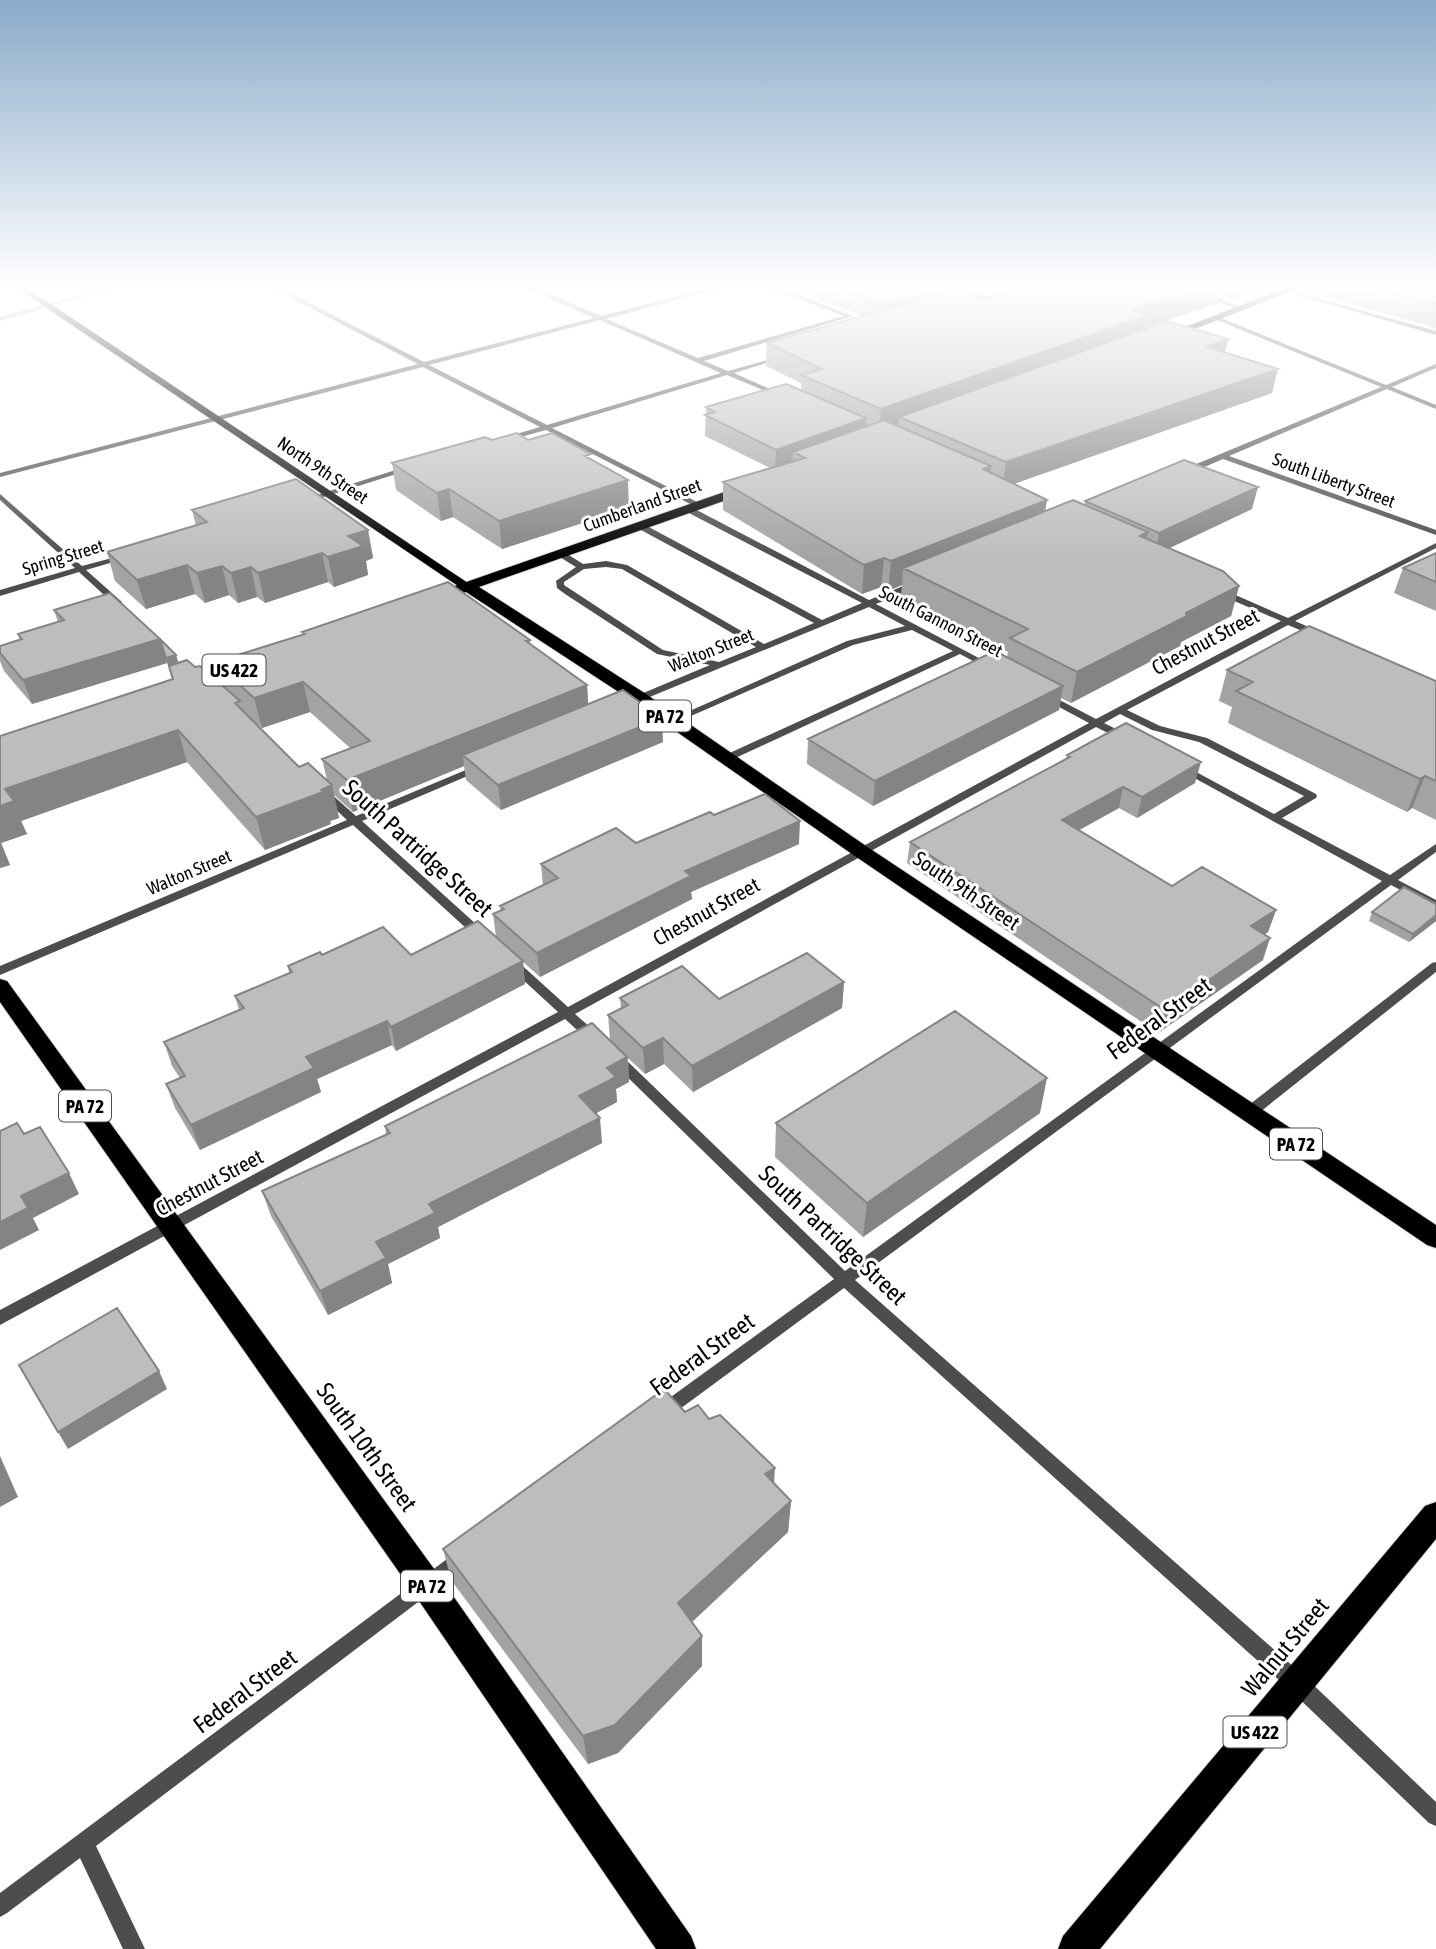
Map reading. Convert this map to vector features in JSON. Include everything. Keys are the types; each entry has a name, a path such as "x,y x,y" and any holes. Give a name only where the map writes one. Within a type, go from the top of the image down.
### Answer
{"highway":[{"name":"Cumberland Street","path":"416,605 763,483"},
{"name":"South 9th Street","path":"468,587 640,698 859,850 1436,1238"},
{"name":"South 10th Street","path":"0,986 426,1584 678,1949"},
{"name":"Walnut Street","path":"1076,1949 1436,1516"}],"main road":[{"name":"North 9th Street","path":"155,379 468,587"}],"street":[{"path":"0,475 370,379"},
{"name":"South Gannon Street","path":"451,379 1006,675"},
{"path":"495,444 710,379"},
{"path":"743,379 793,401"},
{"path":"1365,379 1436,407"},
{"path":"1174,477 1405,379"},
{"name":"South Liberty Street","path":"1222,456 1436,533"},
{"path":"300,502 417,467"},
{"path":"0,496 132,615"},
{"path":"642,527 821,623"},
{"name":"Chestnut Street","path":"0,1318 568,1012 859,850 1286,621 1436,545"},
{"name":"Spring Street","path":"0,593 132,553"},
{"path":"561,554 582,567"},
{"path":"721,665 660,652 568,592 560,586 560,582 582,567 606,564 624,567 763,647"},
{"name":"Walton Street","path":"615,709 930,579"},
{"path":"1213,588 1324,637"},
{"path":"672,721 850,643 912,627"},
{"path":"727,758 960,650"},
{"path":"1040,693 1133,742"},
{"path":"1121,710 1156,728 1203,740 1312,796 1275,818"},
{"path":"1168,761 1436,905"},
{"name":"Walton Street","path":"0,971 491,762"},
{"name":"South Partridge Street","path":"314,784 568,1012 845,1280 1296,1682 1436,1816"},
{"name":"Federal Street","path":"653,1420 1156,1049 1436,847"},
{"path":"1250,1112 1436,966"},
{"name":"Federal Street","path":"0,1906 472,1552"},
{"path":"84,1843 134,1949"}],"building":[{"path":"810,379 966,379 881,409"},
{"path":"1005,379 1249,379 1006,462 899,417"},
{"path":"786,384 866,418 776,450 705,415 715,412 706,407"},
{"path":"884,420 991,466 983,469 1047,500 891,561 884,558 864,565 723,482 805,458 793,452"},
{"path":"517,433 528,440 552,433 591,454 585,456 628,480 499,521 449,489 437,493 392,463 485,437 492,440"},
{"path":"1184,460 1258,487 1159,533 1085,501"},
{"path":"296,479 368,530 348,536 363,546 328,557 322,553 258,573 251,567 231,573 222,566 197,573 187,565 137,580 107,552 207,522 192,510"},
{"path":"1073,500 1148,532 1140,536 1223,571 1239,586 1186,613 1187,616 1077,672 1010,638 1028,629 903,568"},
{"path":"1436,553 1436,582 1403,568"},
{"path":"448,582 530,640 526,641 587,685 347,780 322,759 370,741 303,682 254,698 215,662 305,634 302,632"},
{"path":"110,593 160,639 23,680 0,653 0,646 22,639 18,634 64,620 54,610"},
{"path":"1309,626 1436,681 1436,781 1425,776 1420,779 1236,691 1253,682 1227,670"},
{"path":"160,639 176,655 166,658"},
{"path":"995,651 1063,686 875,781 808,739"},
{"path":"187,660 195,667 200,666 240,701 235,703 299,767 308,763 332,785 321,790 323,792 256,817 178,730 5,789 14,801 0,806 0,736 173,679 169,666"},
{"path":"623,690 662,718 498,785 463,755"},
{"path":"1126,723 1201,762 1142,797 1123,787 1062,820 1172,886 1202,867 1276,910 1251,926 1270,938 1165,1010 910,842 1070,757 1067,755"},
{"path":"765,794 800,821 685,871 691,876 537,953 493,914 504,909 500,906 558,878 541,864 616,828 636,843 710,812 714,815"},
{"path":"1404,887 1436,904 1436,915 1413,934 1372,912"},
{"path":"478,921 523,961 391,1027 387,1021 306,1057 314,1068 191,1125 166,1084 185,1076 164,1042 244,1008 235,996 292,972 288,966 320,952 322,955 383,927 411,955"},
{"path":"807,953 844,982 692,1066 663,1038 643,1048 608,1015 628,1005 620,998 682,966 719,999"},
{"path":"955,1011 1047,1078 867,1203 776,1123"},
{"path":"592,1023 627,1057 607,1068 616,1077 579,1096 600,1118 429,1204 435,1213 376,1242 386,1258 320,1291 262,1191 390,1133 385,1126"},
{"path":"17,1123 24,1134 40,1127 69,1173 21,1196 28,1208 0,1222 0,1131"},
{"path":"117,1308 159,1371 58,1432 19,1365"},
{"path":"664,1389 685,1412 698,1405 709,1419 720,1415 775,1468 765,1474 791,1501 678,1603 702,1636 615,1725 583,1736 443,1549"}]}
